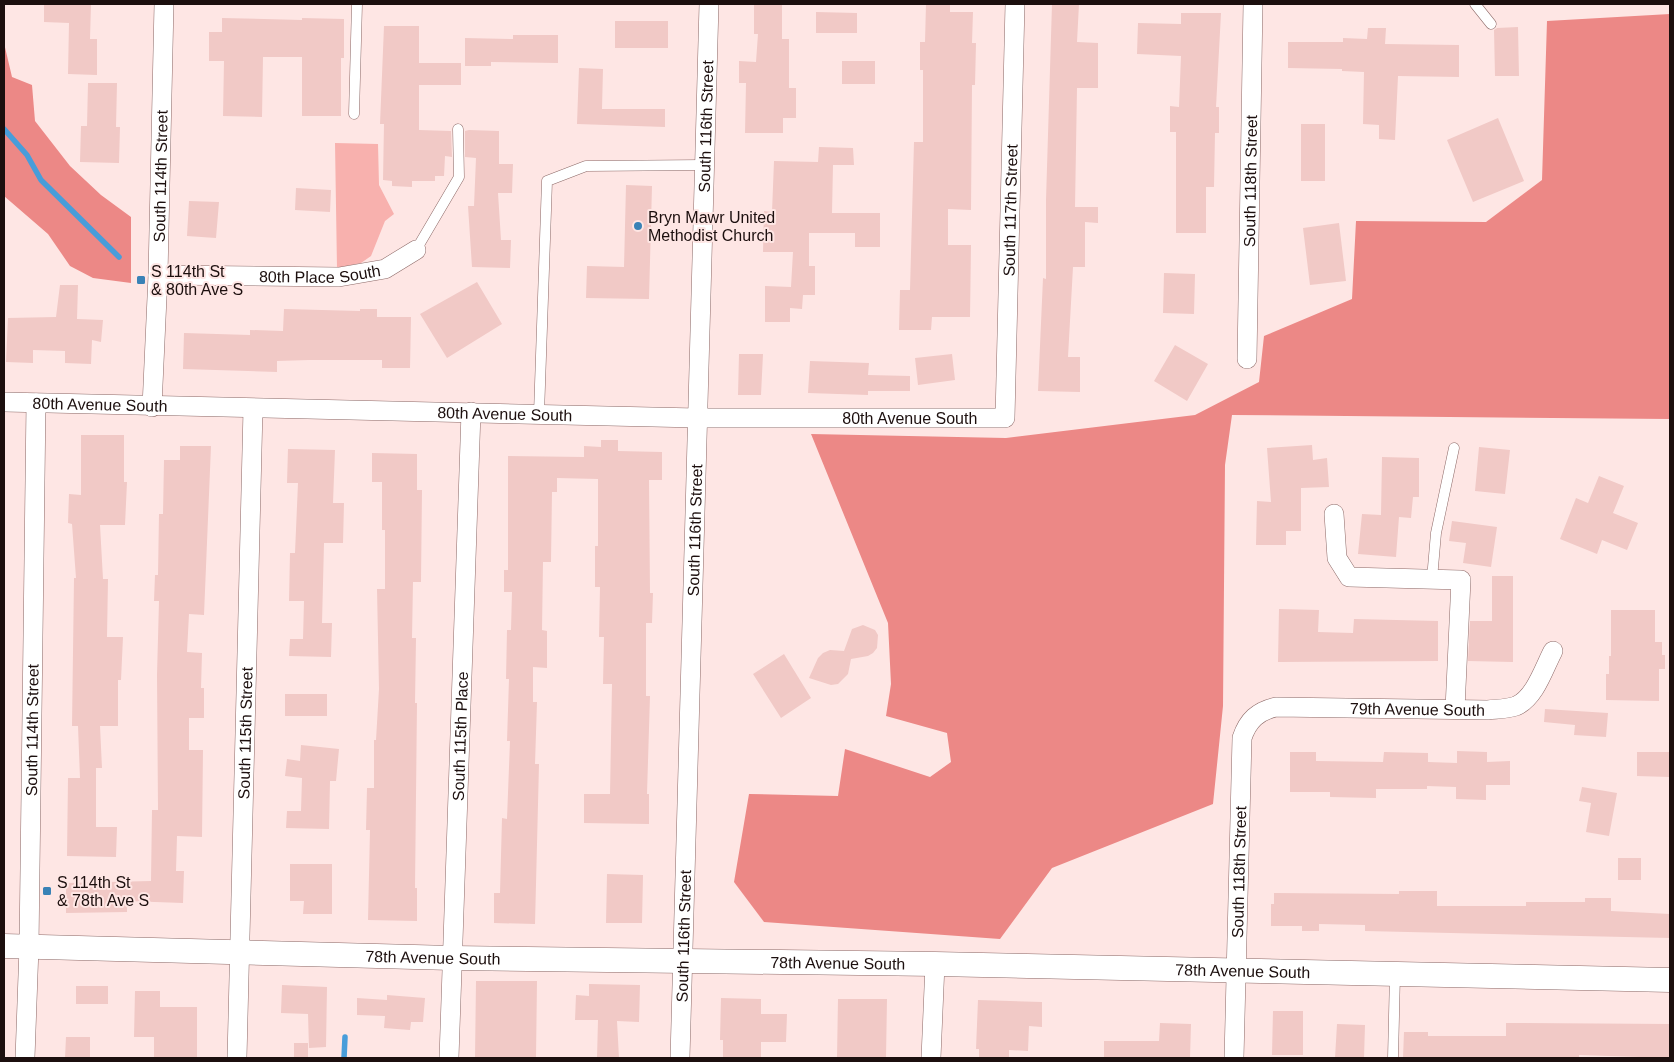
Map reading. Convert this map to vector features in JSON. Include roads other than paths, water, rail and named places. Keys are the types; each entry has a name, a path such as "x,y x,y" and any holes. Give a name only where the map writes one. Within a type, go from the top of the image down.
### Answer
{"street":[{"name":"South 114th Street","path":"152,407 158,275 164,4"},
{"name":"South 116th Street","path":"680,1058 710,4"},
{"name":"South 117th Street","path":"1006,418 1015,4"},
{"name":"South 118th Street","path":"1247,359 1253,4"},
{"name":"80th Place South","path":"158,275 339,277 385,269 416,250"},
{"name":"80th Avenue South","path":"4,402 152,407 697,418 1006,418"},
{"name":"South 114th Street","path":"25,1058 29,947 36,403"},
{"name":"South 115th Street","path":"237,1058 253,408"},
{"name":"South 115th Place","path":"449,1058 470,412"},
{"path":"1334,514 1337,558 1349,577 1461,580 1455,708"},
{"name":"79th Avenue South","path":"1253,718 1262,710 1276,707 1455,708 1488,710 1513,707 1532,692 1553,651"},
{"name":"South 118th Street","path":"1234,1058 1238,970 1242,738 1253,718"},
{"name":"78th Avenue South","path":"4,946 452,958 935,964 1670,980"},
{"path":"931,1058 935,964"}],"lane":[{"path":"354,114 357,4"},
{"path":"1475,4 1491,24"},
{"path":"416,250 458,180 458,129"},
{"path":"540,414 547,180 586,166 704,165"},
{"path":"1432,579 1436,533 1454,448"},
{"path":"1393,1058 1395,973"}],"waterway":[{"path":"4,129 27,155 41,180 119,257"},
{"path":"344,1058 345,1037"}],"place":[{"name":"Bryn Mawr United Methodist Church","path":"638,226"},
{"name":"S 114th St & 80th Ave S","path":"141,280"},
{"name":"S 114th St & 78th Ave S","path":"47,891"}]}
